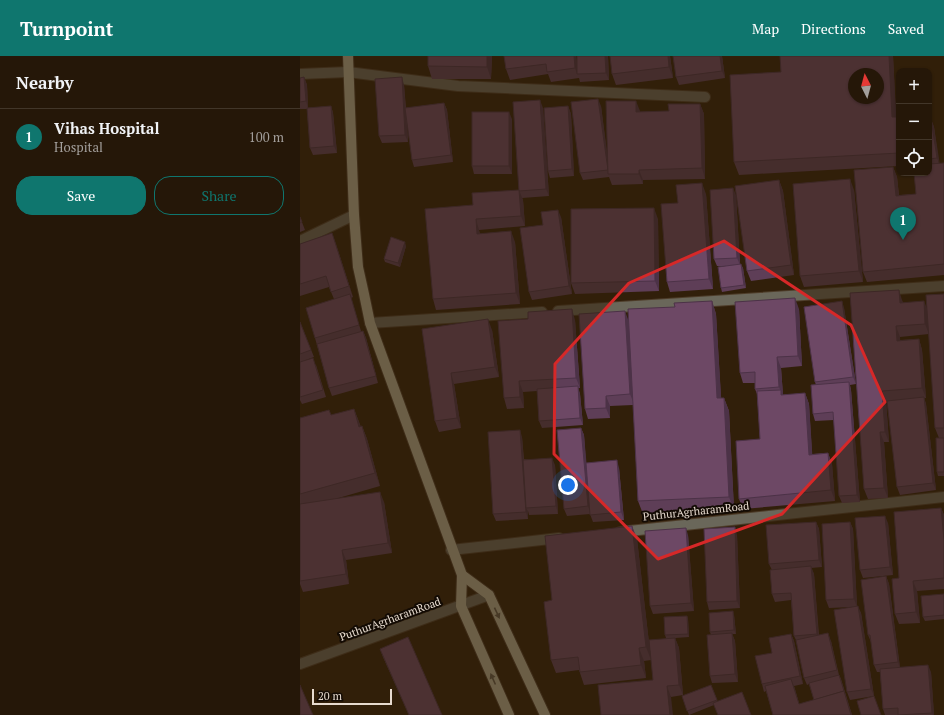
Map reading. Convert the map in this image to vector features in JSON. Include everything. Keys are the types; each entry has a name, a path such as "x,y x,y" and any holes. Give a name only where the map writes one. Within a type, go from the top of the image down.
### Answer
{"main road":[{"path":"348,56 354,216 358,266 370,323 451,550 462,575 460,606 509,715"},
{"path":"462,575 489,596 545,715"}],"street":[{"path":"300,74 348,72 458,86 706,97"},
{"path":"300,241 354,216"},
{"path":"370,323 944,286"},
{"name":"PuthurAgrharamRoad","path":"609,533 944,498"},
{"path":"451,550 570,537"},
{"name":"PuthurAgrharamRoad","path":"300,664 489,596"}],"highlighted area":[{"path":"724,241 851,325 885,402 782,514 658,559 554,454 555,364 629,283"}],"building":[{"path":"428,56 487,56 487,67 428,66"},
{"path":"504,56 574,56 575,68 547,72 546,64 506,69"},
{"path":"577,56 605,56 606,73 577,74"},
{"path":"610,56 668,56 669,67 612,74"},
{"path":"673,56 720,56 722,71 676,77"},
{"path":"780,56 889,56 892,117 896,117 896,153 734,162 730,75 781,72"},
{"path":"304,77 306,101 300,102 300,78"},
{"path":"402,77 405,135 379,136 375,79"},
{"path":"598,99 608,170 580,173 571,102"},
{"path":"540,100 546,189 519,191 513,102"},
{"path":"606,101 636,101 636,112 669,111 668,104 700,104 702,168 639,170 639,174 608,174"},
{"path":"444,103 451,155 412,160 405,108"},
{"path":"331,106 334,146 310,148 307,108"},
{"path":"568,106 572,169 548,171 544,108"},
{"path":"472,112 509,112 509,166 472,166"},
{"path":"932,126 937,158 932,159"},
{"path":"944,163 944,264 863,272 854,170 893,167 896,196 916,194 914,176 932,176 932,164"},
{"path":"850,179 859,271 800,276 793,184"},
{"path":"779,180 791,265 747,271 735,186"},
{"path":"702,183 709,279 667,282 661,204 678,203 676,185"},
{"path":"733,188 737,258 714,259 710,190"},
{"path":"519,190 521,216 476,219 477,234 511,231 516,293 433,299 425,209 473,205 472,193"},
{"path":"654,208 655,281 571,283 571,209"},
{"path":"558,210 569,286 529,292 520,228 543,225 541,212"},
{"path":"332,233 349,286 331,292 326,276 300,284 300,244"},
{"path":"391,237 405,242 398,263 384,259"},
{"path":"741,264 744,285 721,288 718,267"},
{"path":"899,290 900,303 924,301 925,324 896,326 897,341 919,339 922,388 882,391 885,432 880,432 884,488 864,489 850,293"},
{"path":"350,294 359,325 315,338 306,308"},
{"path":"944,294 944,428 935,428 926,295"},
{"path":"795,298 798,356 777,357 779,387 755,389 755,372 740,373 735,302"},
{"path":"712,301 717,398 724,398 729,497 638,501 628,309 675,307 674,303"},
{"path":"842,301 853,377 815,382 804,307"},
{"path":"572,309 576,378 519,381 520,397 504,398 498,321 528,319 528,312"},
{"path":"625,311 630,394 606,396 606,408 585,409 579,314"},
{"path":"488,319 495,367 451,373 457,418 435,421 422,329"},
{"path":"300,322 311,350 300,354"},
{"path":"363,331 376,376 329,388 317,344"},
{"path":"313,358 323,390 300,397 300,362"},
{"path":"849,382 857,495 839,496 833,412 813,414 811,385"},
{"path":"578,386 580,418 539,421 537,389"},
{"path":"781,390 781,395 805,393 809,455 828,453 831,490 739,499 736,441 760,439 757,391"},
{"path":"924,397 933,483 897,487 887,401"},
{"path":"354,409 359,427 362,426 375,473 300,494 300,418 329,410 331,415"},
{"path":"581,428 588,506 564,509 557,430"},
{"path":"520,430 526,512 493,514 488,432"},
{"path":"936,438 944,438 944,472 937,472"},
{"path":"552,458 556,506 526,508 523,460"},
{"path":"617,460 621,512 590,515 586,463"},
{"path":"380,492 388,543 342,550 346,574 300,581 300,504"},
{"path":"941,508 944,540 944,578 913,581 916,612 895,614 892,579 899,578 894,512"},
{"path":"885,516 890,567 860,570 855,518"},
{"path":"816,522 819,560 769,564 766,525"},
{"path":"850,522 854,599 826,600 822,524"},
{"path":"632,526 646,647 639,648 641,665 580,672 578,657 551,660 544,602 552,600 545,536"},
{"path":"735,527 737,601 707,602 704,529"},
{"path":"686,528 691,603 650,606 645,531"},
{"path":"811,566 817,634 794,636 791,593 772,594 770,570"},
{"path":"886,576 898,662 874,665 870,635 868,635 861,580"},
{"path":"944,594 944,615 923,617 921,596"},
{"path":"858,606 871,689 847,692 834,610"},
{"path":"733,611 734,630 710,632 709,613"},
{"path":"687,616 688,634 665,635 664,617"},
{"path":"732,633 735,674 710,676 707,635"},
{"path":"828,633 837,670 804,678 796,640"},
{"path":"791,634 800,676 762,684 755,656 772,653 769,638"},
{"path":"408,637 442,715 409,715 380,649"},
{"path":"675,638 679,685 667,686 670,715 601,715 598,685 653,680 649,640"},
{"path":"928,665 932,713 898,715 898,708 883,709 880,669"},
{"path":"839,675 844,691 814,700 809,683"},
{"path":"791,679 799,704 844,691 851,715 773,715 765,686"},
{"path":"300,685 313,715 300,715"},
{"path":"711,685 717,700 687,711 682,696"},
{"path":"742,692 751,715 718,715 713,703"},
{"path":"874,696 881,715 861,715 857,701"}],"place":[{"name":"Vihas Hospital","path":"903,240"}]}
